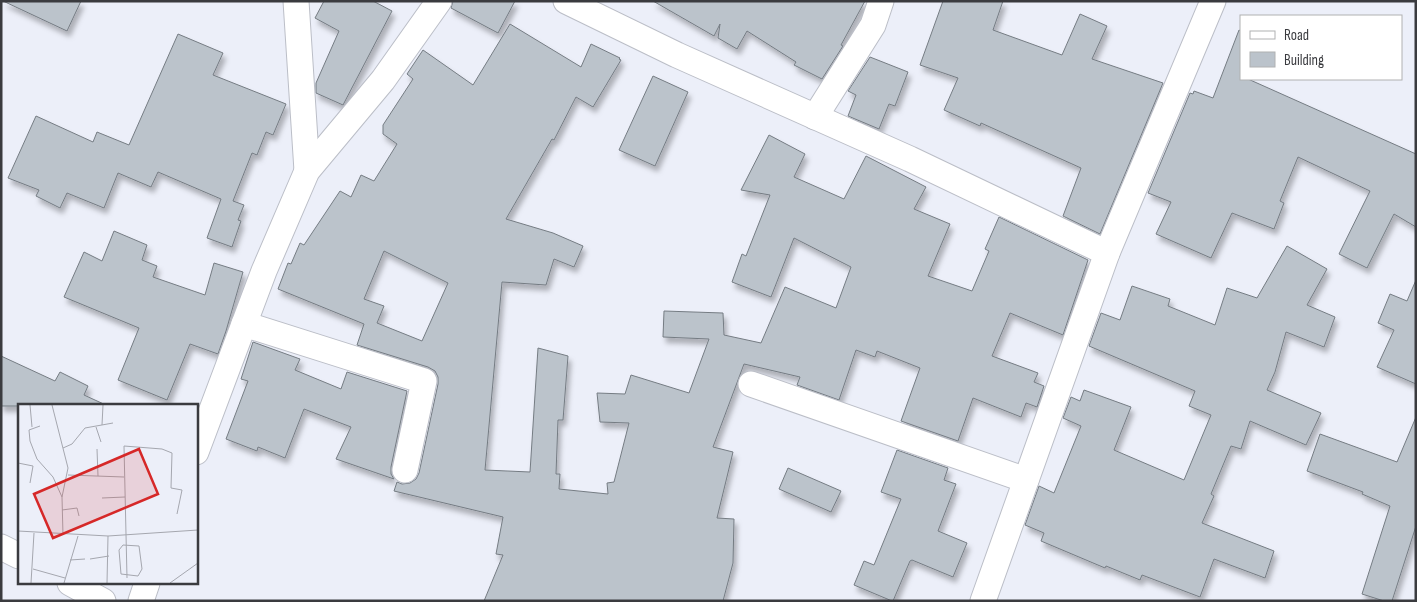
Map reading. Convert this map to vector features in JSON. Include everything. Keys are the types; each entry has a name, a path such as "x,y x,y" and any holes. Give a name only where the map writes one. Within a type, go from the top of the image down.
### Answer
{"street":[{"path":"296,1 307,171"},
{"path":"198,447 264,271 307,171 383,80 439,1"},
{"path":"815,117 873,25 881,1"},
{"path":"983,601 1107,254 1213,1"},
{"path":"578,4 677,55 910,159 1107,254"},
{"path":"244,324 424,381 405,470"},
{"path":"751,384 1026,480"},
{"path":"1,546 18,555"},
{"path":"72,584 103,601"},
{"path":"141,601 147,584"}],"building":[{"path":"3,1 81,1 67,31"},
{"path":"324,1 373,1 392,11 343,105 316,93 316,83 339,31 315,18"},
{"path":"453,1 515,1 498,33 451,8"},
{"path":"653,1 865,1 841,45 843,46 822,79 794,65 796,62 747,31 737,49 718,38 720,24 714,36"},
{"path":"943,1 1003,1 993,30 1062,55 1080,14 1107,26 1092,59 1163,83 1100,234 1063,216 1081,168 981,123 980,126 944,110 958,78 920,65"},
{"path":"510,24 581,67 591,44 621,60 593,107 576,97 554,140 552,139 506,219 553,233 583,246 574,267 554,259 546,285 502,282 485,470 530,472 538,348 568,356 563,420 558,420 556,474 560,474 559,489 608,494 607,483 614,482 629,423 600,422 597,393 625,394 631,375 689,393 709,339 663,337 664,311 723,313 724,335 761,343 785,287 836,308 851,267 794,238 771,297 732,282 742,254 746,256 770,195 741,190 769,135 805,154 794,177 844,199 866,156 926,187 914,209 950,224 928,276 972,291 989,251 985,249 999,217 1088,260 1063,335 1010,313 992,356 1038,373 1034,382 1044,386 1037,407 1026,403 1021,417 973,398 958,441 901,421 920,368 877,351 875,357 856,350 839,400 797,385 800,377 744,364 713,447 733,452 717,518 734,519 733,563 723,601 484,601 503,555 496,554 503,517 394,491 397,482 402,484 410,483 416,479 419,473 438,384 438,377 435,371 428,367 357,345 364,324 278,289 288,263 291,264 300,243 304,245 340,191 351,197 361,175 374,181 397,144 383,134 383,125 413,79 407,74 423,50 473,85","holes":["384,251 448,283 422,341 377,323 384,306 364,299"]},
{"path":"1239,30 1240,80 1250,80 1416,154 1416,227 1394,214 1367,268 1339,254 1370,191 1298,157 1280,201 1284,203 1274,229 1232,213 1211,258 1156,234 1171,202 1148,193 1190,93 1193,94 1194,91 1213,98"},
{"path":"178,34 223,53 213,75 286,104 273,135 266,132 257,155 252,153 233,201 244,205 238,220 241,221 232,247 207,238 221,199 158,172 151,187 118,173 104,208 67,193 60,208 36,196 39,190 8,178 36,116 93,142 97,132 129,145"},
{"path":"870,57 908,72 895,106 889,104 879,129 848,116 856,95 848,91"},
{"path":"653,76 688,92 655,166 619,150"},
{"path":"114,231 147,245 142,260 157,266 153,277 205,295 214,263 243,272 218,354 190,344 167,400 118,380 139,328 64,297 84,252 102,261"},
{"path":"1287,246 1327,269 1307,305 1335,317 1324,347 1286,332 1275,372 1267,390 1321,413 1306,445 1250,421 1241,449 1231,446 1211,494 1214,496 1202,523 1274,551 1265,578 1214,559 1200,597 1142,575 1140,580 1106,566 1105,568 1041,541 1044,533 1025,525 1039,486 1054,493 1081,426 1063,418 1071,397 1080,401 1084,390 1131,407 1114,450 1184,480 1211,415 1189,406 1195,391 1089,346 1101,313 1120,320 1132,286 1170,299 1168,306 1215,325 1227,288 1257,298"},
{"path":"1416,280 1416,384 1377,367 1394,330 1378,323 1390,294 1407,301"},
{"path":"253,342 300,359 295,370 341,389 347,372 407,391 391,467 391,474 394,479 336,459 351,427 304,409 285,458 258,447 257,451 226,439 248,381 241,379"},
{"path":"1,356 55,381 60,372 88,386 84,395 104,404 18,404 18,406 1,406"},
{"path":"1416,417 1416,526 1392,601 1384,601 1362,594 1390,506 1362,494 1363,492 1307,471 1320,434 1397,462"},
{"path":"897,450 948,468 944,480 956,484 938,531 967,543 953,577 912,560 910,561 892,601 854,585 864,561 874,565 901,499 881,492"},
{"path":"788,468 841,491 831,512 779,489"}]}
